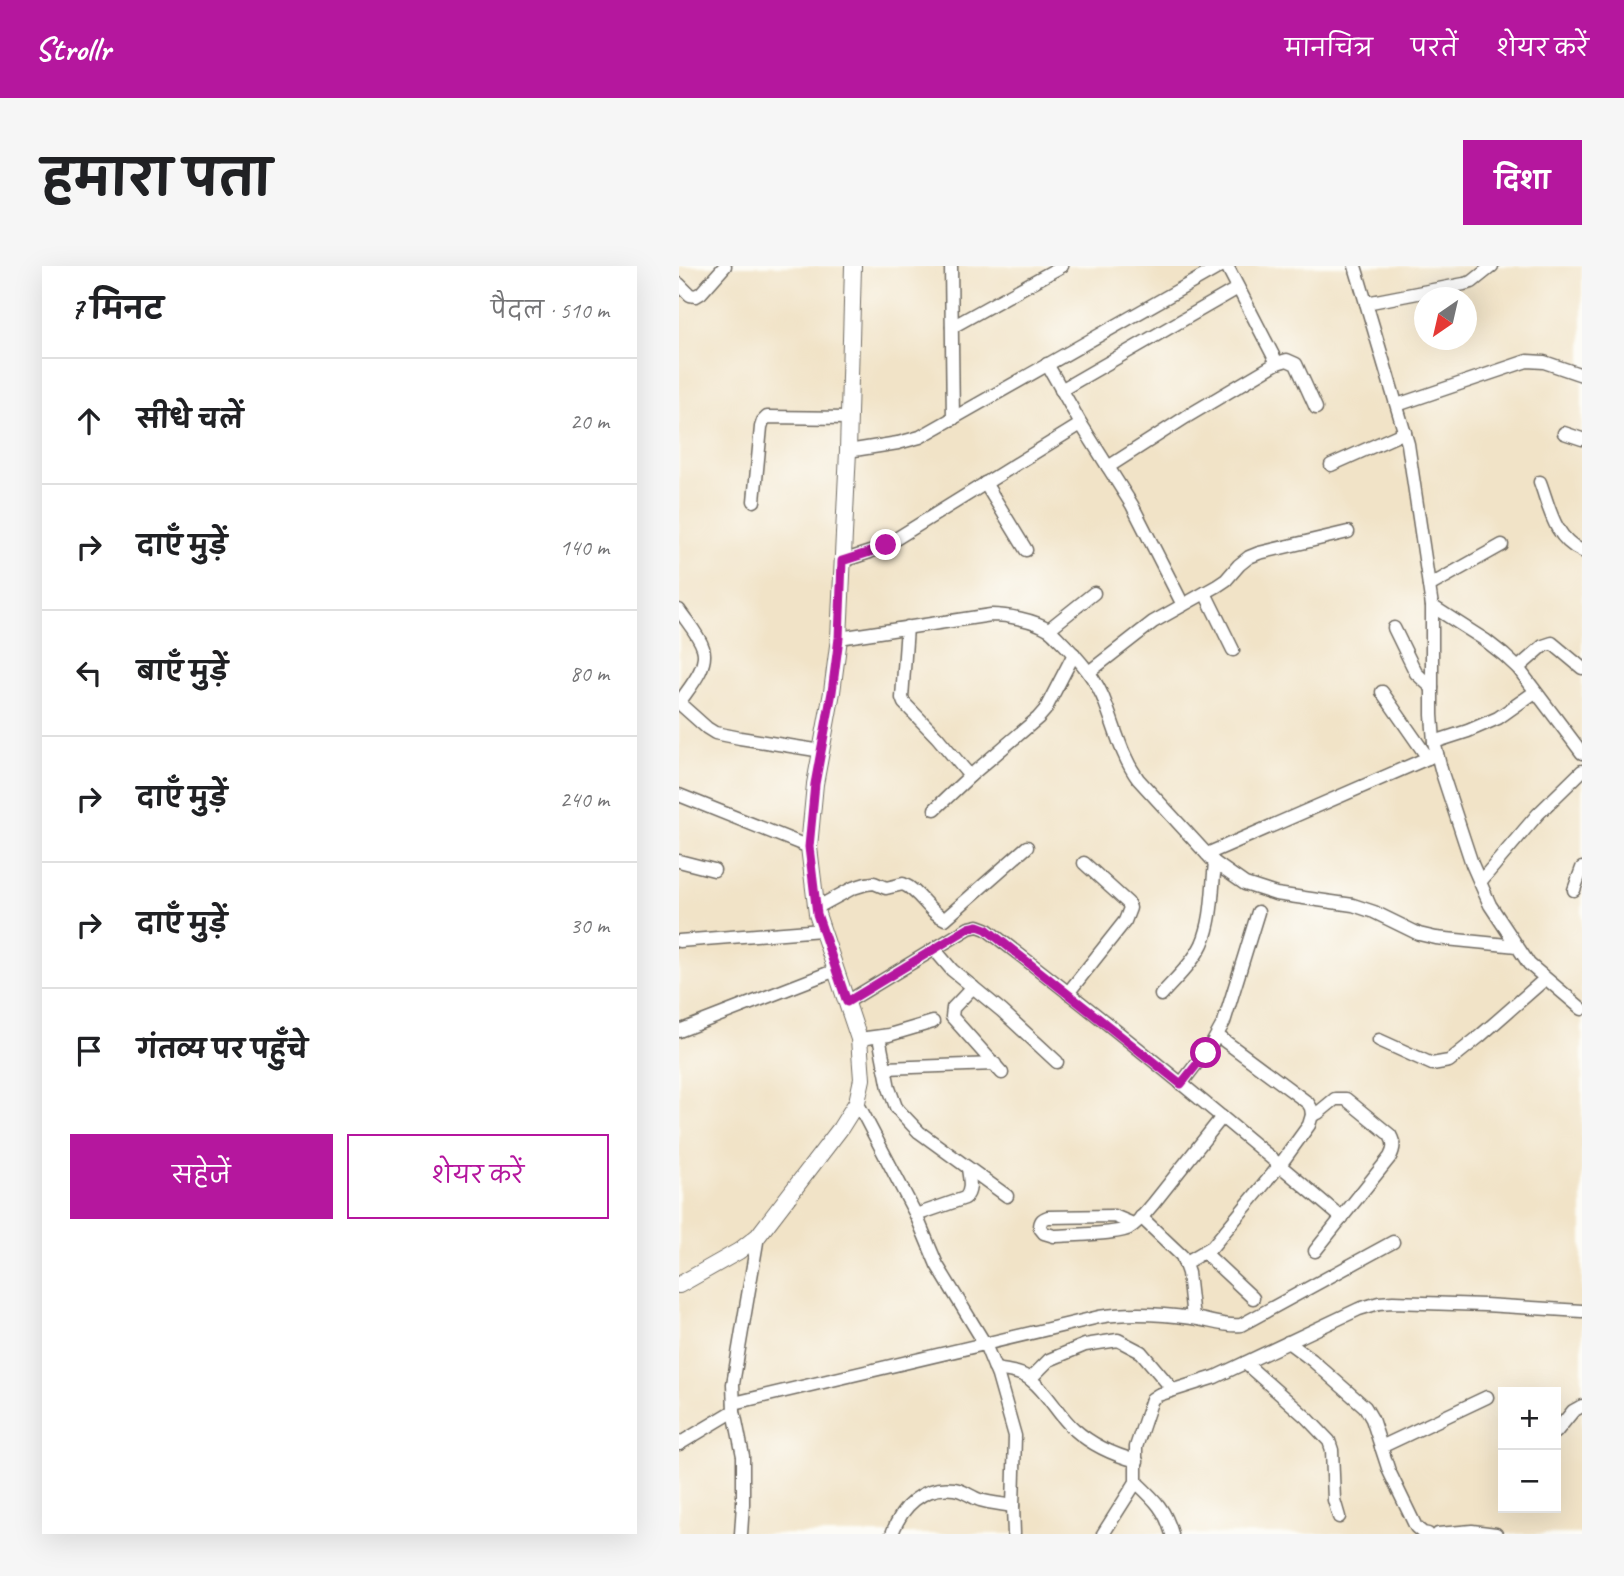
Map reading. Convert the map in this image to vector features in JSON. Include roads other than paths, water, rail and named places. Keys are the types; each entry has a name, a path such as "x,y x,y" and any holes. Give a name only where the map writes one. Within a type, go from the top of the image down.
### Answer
{"main road":[{"path":"679,1285 739,1251 758,1236 840,1129 857,1102 862,1079 859,1039 816,908 809,847 815,784 839,638 853,266"}],"street":[{"path":"679,284 690,295 696,296 725,266"},
{"path":"951,266 953,419"},
{"path":"952,327 1062,266"},
{"path":"848,451 920,437 1221,266"},
{"path":"1227,266 1277,363"},
{"path":"1355,266 1408,444 1432,606 1433,751"},
{"path":"1366,303 1472,282 1492,266"},
{"path":"1061,390 1238,288"},
{"path":"1108,467 1186,417 1277,363 1287,360 1296,364 1316,408"},
{"path":"1397,405 1527,361 1544,362 1582,375"},
{"path":"1047,364 1132,505 1183,605"},
{"path":"754,501 761,427 767,417 849,418"},
{"path":"842,561 886,545 1081,424"},
{"path":"1331,465 1405,432"},
{"path":"1564,433 1582,439"},
{"path":"1540,482 1559,533 1568,543 1582,551"},
{"path":"985,483 1026,550"},
{"path":"1089,672 1153,622 1226,580 1249,557 1349,532"},
{"path":"1429,586 1502,545"},
{"path":"1049,629 1094,593"},
{"path":"1205,593 1233,650"},
{"path":"1432,606 1504,654 1518,668 1582,753"},
{"path":"679,610 705,652 701,670 679,703 715,733 822,751"},
{"path":"839,638 991,615 1028,621 1049,629 1074,654 1099,688 1127,765 1211,858 1245,884 1262,890 1353,905 1419,934 1436,938 1517,946"},
{"path":"907,627 902,698 904,703 970,776"},
{"path":"1394,628 1416,673 1432,688"},
{"path":"1518,668 1543,646 1552,643 1582,668"},
{"path":"935,809 1038,718 1045,710 1074,654"},
{"path":"1382,692 1433,751 1490,905 1529,964 1582,1009"},
{"path":"1211,858 1498,718 1535,692"},
{"path":"1480,882 1538,814 1582,771"},
{"path":"679,795 809,847"},
{"path":"816,908 866,884 874,883 886,888 903,884 945,919 1027,847"},
{"path":"1161,996 1202,944 1209,922 1211,858"},
{"path":"679,861 713,870"},
{"path":"1068,993 1125,920 1130,908 1128,903 1084,863"},
{"path":"1574,890 1582,868"},
{"path":"1181,1084 1218,1036 1258,912"},
{"path":"847,1002 969,928 978,926 986,929 1222,1117 1342,1218"},
{"path":"679,941 822,930"},
{"path":"934,949 952,970 1002,1011 1057,1062"},
{"path":"679,1031 836,970"},
{"path":"1379,1040 1432,1063 1449,1061 1545,979"},
{"path":"885,1068 998,1069 952,1017 953,1008 973,987"},
{"path":"859,1039 879,1037 933,1022"},
{"path":"1185,1263 1212,1247 1280,1165 1309,1125 1313,1115 1307,1103 1218,1036"},
{"path":"879,1037 892,1099 901,1113 919,1132 1007,1196"},
{"path":"1313,1115 1335,1099 1346,1100 1390,1135 1394,1143 1390,1157 1315,1251"},
{"path":"857,1102 916,1215 937,1265 985,1344 995,1369 1015,1436 1014,1534"},
{"path":"1193,1318 1190,1287 1182,1256 1137,1221 1114,1216 1048,1217 1039,1223 1044,1233 1054,1236 1125,1230 1137,1221 1153,1204 1222,1117"},
{"path":"916,1215 965,1198 970,1189 968,1168"},
{"path":"738,1533 743,1504 743,1456 734,1407 734,1377 758,1236"},
{"path":"679,1444 734,1407 1114,1314 1193,1318 1232,1326 1241,1325 1393,1242"},
{"path":"1204,1252 1253,1298"},
{"path":"1103,1534 1136,1482 1136,1447 1152,1399 1215,1377 1359,1309 1380,1303 1485,1305 1582,1311"},
{"path":"1030,1379 1049,1360 1085,1345 1118,1340 1141,1352 1173,1390"},
{"path":"1288,1342 1313,1360 1365,1408 1372,1419 1395,1482 1416,1527 1425,1534"},
{"path":"1245,1363 1329,1441 1332,1450 1334,1500 1339,1517"},
{"path":"995,1369 1010,1371 1030,1379 1074,1429 1116,1455 1137,1461"},
{"path":"1381,1447 1487,1397"},
{"path":"1561,1426 1573,1411 1582,1406"},
{"path":"1136,1482 1160,1505 1172,1534"},
{"path":"892,1534 896,1521 913,1500 935,1491 952,1489 977,1500 1013,1506"},
{"path":"1438,1534 1472,1531 1496,1534"}]}
